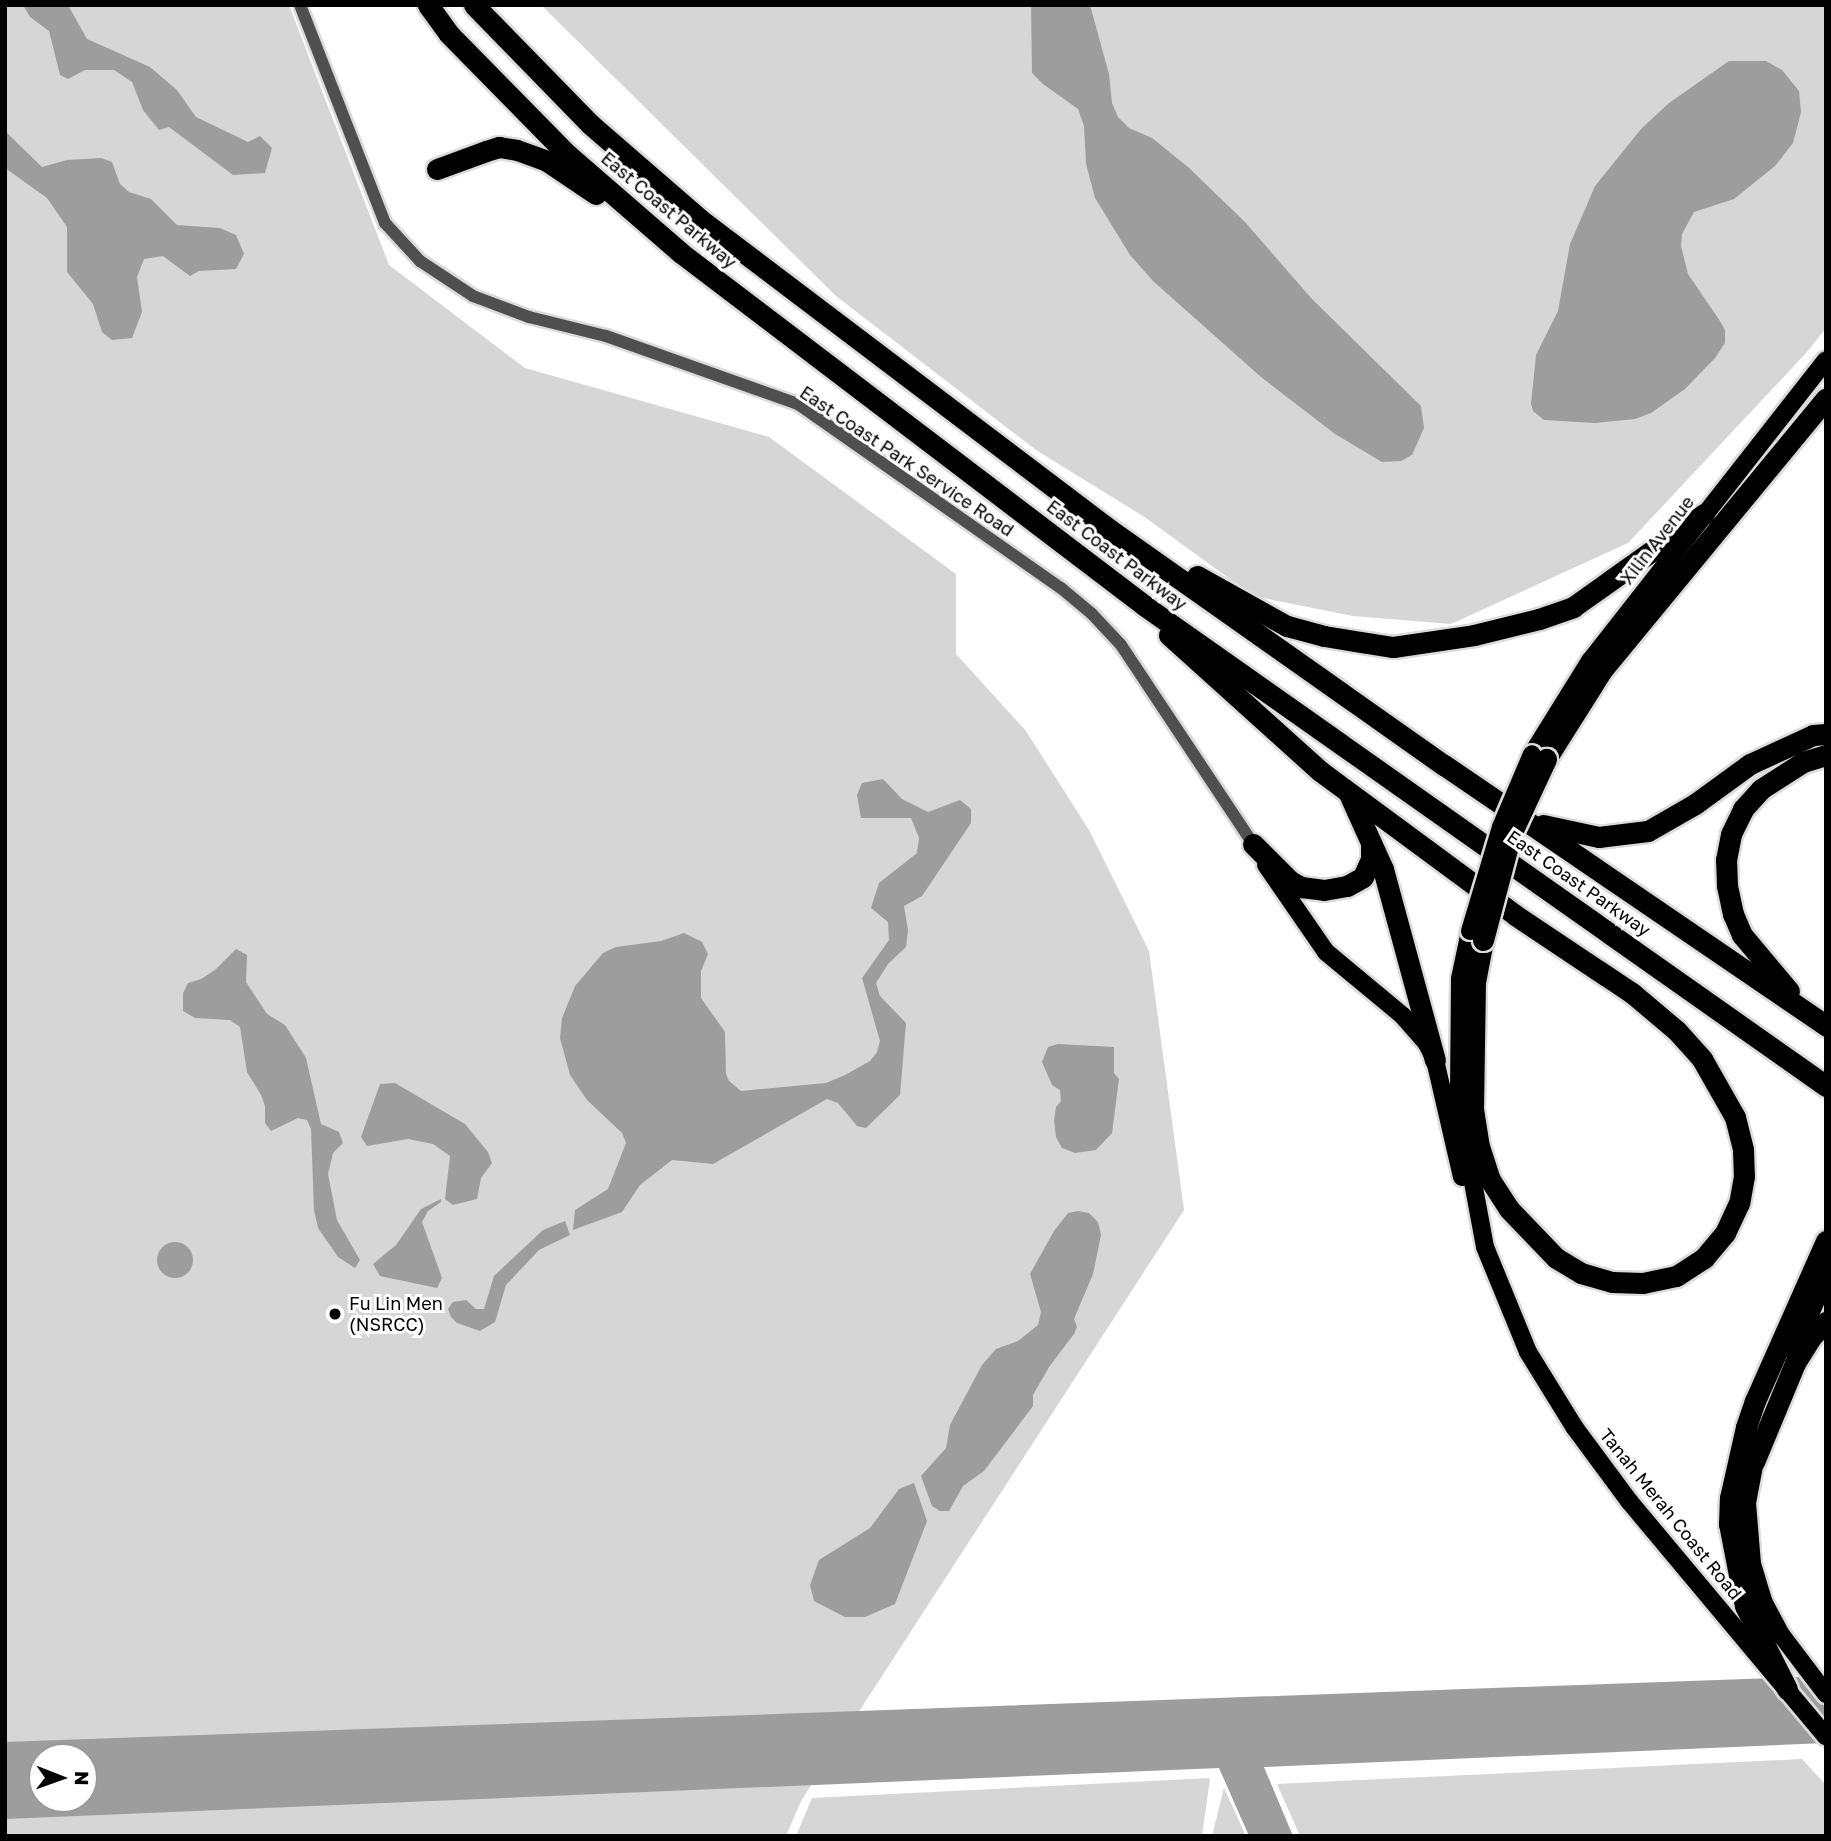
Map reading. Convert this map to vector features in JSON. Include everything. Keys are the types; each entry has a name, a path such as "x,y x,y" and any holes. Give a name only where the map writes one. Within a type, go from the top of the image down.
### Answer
{"highway":[{"name":"East Coast Parkway","path":"428,5 449,34 568,155 681,253 1145,606 1826,1086"},
{"name":"East Coast Parkway","path":"474,5 590,124 701,220 1149,558 1817,1021"},
{"path":"437,169 499,147 534,154 681,253"},
{"path":"1145,606 1173,640 1254,715 1348,793 1516,915 1632,993 1677,1031 1702,1059 1735,1117 1743,1150 1744,1176 1739,1203 1726,1233 1704,1258 1676,1276 1643,1283 1612,1282 1581,1273 1556,1258 1509,1209 1490,1180 1479,1147 1473,1109 1477,935 1511,835 1539,756 1602,670 1826,397"},
{"path":"1149,558 1192,573 1287,626 1324,636 1394,647 1474,635 1539,619 1573,607 1704,514"},
{"path":"1528,821 1586,836 1648,831 1695,804 1750,764 1813,735 1826,734"},
{"path":"1817,1021 1742,935 1733,914 1727,886 1726,860 1731,834 1739,817 1761,789 1803,762 1826,754"},
{"path":"1348,793 1369,834 1396,912 1435,1060"},
{"path":"1253,844 1282,875 1301,887 1335,890 1355,883 1369,869 1369,834"},
{"path":"1787,1689 1745,1606 1729,1524 1730,1498 1741,1446 1755,1401 1826,1241"},
{"path":"1754,1462 1798,1357 1826,1322"}],"main road":[{"name":"Xilin Avenue","path":"1539,756 1590,661 1826,360"},
{"path":"1253,844 1326,952 1417,1030 1435,1060 1459,1169 1485,1247"},
{"name":"Tanah Merah Coast Road","path":"1477,935 1460,979 1459,1085 1485,1247 1528,1352 1575,1428 1629,1501 1826,1737"},
{"name":"Tanah Merah Coast Road","path":"1826,1278 1769,1412 1754,1462 1747,1503 1752,1564 1763,1601 1782,1636 1807,1672 1826,1693"}],"street":[{"name":"East Coast Park Service Road","path":"300,5 385,223 420,261 473,296 529,317 606,336 798,404 1049,580 1092,614 1121,645 1253,844"}],"shaded area":[{"path":"5,5 289,5 389,265 525,368 769,437 956,574 956,654 1026,731 1089,830 1149,951 1184,1210 801,1801 786,1836 5,1836"},
{"path":"23,5 68,5 87,39 150,67 177,90 196,117 248,142 260,136 272,148 265,173 233,175 169,127 159,130 143,110 132,82 114,70 85,70 68,79 60,75 49,31 30,17"},
{"path":"541,5 1826,5 1826,328 1807,352 1628,543 1451,624 1353,616 1253,596 1146,518 1036,450 836,296"},
{"path":"1031,5 1090,5 1109,74 1112,103 1118,117 1129,128 1152,138 1188,167 1245,222 1311,298 1421,406 1424,428 1412,455 1401,461 1382,462 1335,434 1261,377 1153,281 1130,255 1095,198 1086,164 1084,126 1078,109 1032,73"},
{"path":"1729,61 1766,61 1782,70 1799,91 1801,112 1793,143 1775,166 1734,199 1694,212 1682,234 1681,246 1688,274 1725,330 1725,343 1715,358 1685,389 1651,413 1635,419 1595,423 1544,420 1533,411 1531,404 1536,355 1558,311 1570,244 1595,186 1641,129 1669,103"},
{"path":"5,131 42,167 67,160 101,158 112,162 120,184 129,192 151,199 177,225 220,228 236,235 244,254 236,269 199,271 190,276 163,256 144,259 137,277 142,312 132,338 112,340 102,332 93,304 67,272 67,227 47,198 5,168"},
{"path":"883,779 902,799 928,812 960,800 971,809 971,823 922,896 904,906 908,930 906,947 888,964 876,983 880,996 906,1023 900,1095 866,1128 857,1126 838,1103 827,1099 713,1164 672,1160 640,1185 622,1212 573,1230 575,1210 608,1189 626,1143 622,1133 587,1100 570,1075 560,1038 562,1018 575,986 603,953 616,947 661,941 684,933 702,942 708,954 701,971 701,998 725,1032 726,1074 729,1081 741,1091 826,1083 870,1061 877,1052 880,1041 862,978 889,940 888,922 871,908 879,883 917,853 919,838 911,818 861,818 857,795 862,783"},
{"path":"236,949 247,955 246,982 267,1014 285,1025 306,1058 321,1124 339,1132 343,1143 333,1153 328,1174 337,1220 360,1260 355,1268 338,1257 318,1228 314,1210 311,1129 307,1120 298,1118 271,1131 265,1123 265,1106 261,1095 247,1072 240,1027 230,1020 195,1018 183,1011 183,993 188,983 215,970"},
{"path":"1058,1044 1114,1047 1114,1073 1119,1079 1112,1133 1096,1150 1075,1153 1062,1148 1056,1137 1054,1120 1056,1107 1061,1101 1060,1090 1052,1085 1042,1062 1048,1047"},
{"path":"395,1083 465,1124 488,1152 492,1163 481,1178 477,1199 453,1205 445,1199 450,1156 433,1144 408,1139 367,1146 361,1137 380,1084"},
{"path":"441,1199 441,1202 428,1211 422,1222 442,1278 437,1288 380,1276 373,1264 396,1245 421,1209"},
{"path":"1068,1213 1089,1213 1098,1222 1101,1235 1093,1274 1074,1319 1077,1327 1074,1334 1049,1367 1033,1395 1033,1406 984,1471 963,1486 949,1511 940,1511 932,1506 921,1476 946,1448 950,1425 982,1365 996,1349 1018,1341 1038,1325 1041,1312 1030,1274 1054,1231"},
{"path":"565,1221 570,1235 539,1250 506,1285 495,1322 480,1331 457,1323 451,1317 448,1309 453,1302 466,1300 476,1309 484,1309 494,1276 543,1230"},
{"path":"175,1242 188,1247 193,1260 188,1273 175,1278 162,1273 157,1260 162,1247"},
{"path":"914,1483 927,1521 895,1604 865,1617 845,1617 814,1601 810,1585 819,1560 870,1528 899,1489"},
{"path":"1826,1676 1826,1743 1264,1767 1293,1836 1249,1836 1219,1768 5,1819 5,1742"},
{"path":"1802,1759 1826,1785 1826,1836 1300,1836 1277,1784"},
{"path":"1210,1778 1202,1836 796,1836 812,1798"},
{"path":"1224,1788 1246,1836 1212,1836"}],"place":[{"name":"Fu Lin Men (NSRCC)","path":"335,1314"}]}
